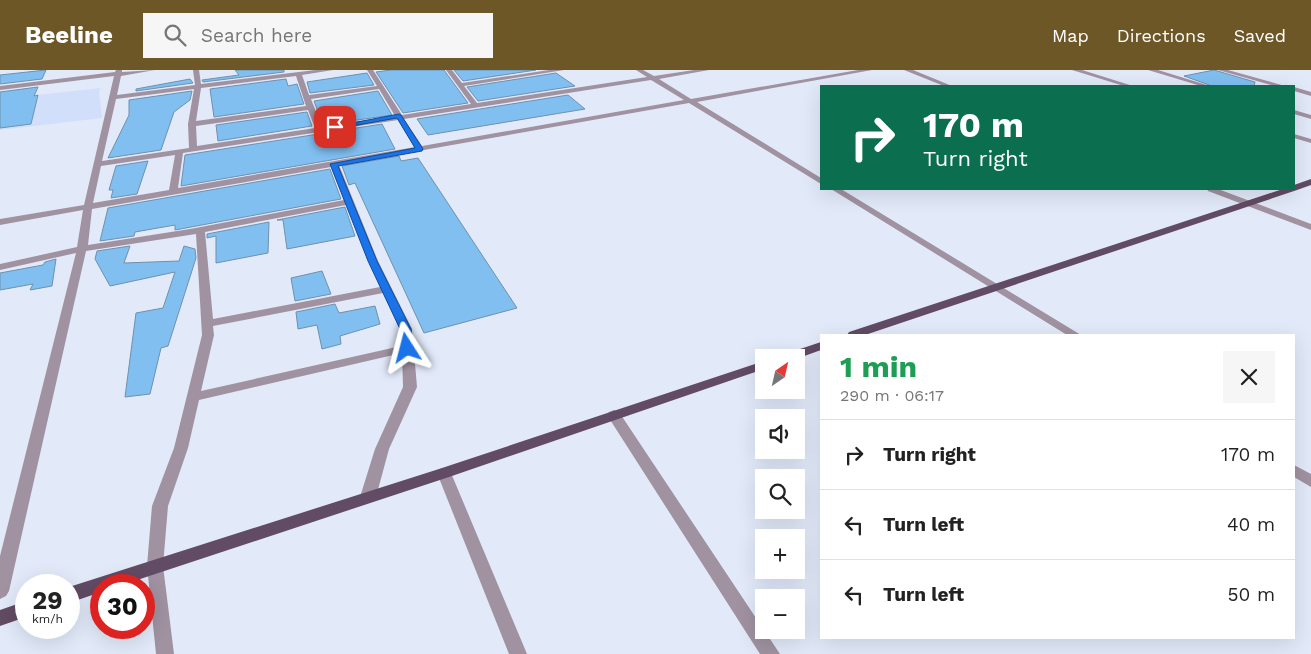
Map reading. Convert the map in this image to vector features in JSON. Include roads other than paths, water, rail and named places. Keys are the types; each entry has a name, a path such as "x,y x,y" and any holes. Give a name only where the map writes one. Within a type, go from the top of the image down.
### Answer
{"main road":[{"path":"1295,187 1310,183"},
{"path":"856,334 1286,190"},
{"path":"805,351 820,346"},
{"path":"80,591 444,473 755,368"},
{"path":"0,618 15,613"}],"street":[{"path":"0,88 118,72 152,70"},
{"path":"193,150 192,124 198,87 196,70"},
{"path":"113,97 330,70"},
{"path":"370,70 420,149"},
{"path":"449,70 476,106"},
{"path":"461,85 561,70"},
{"path":"639,70 820,179"},
{"path":"98,164 706,70"},
{"path":"0,222 869,70"},
{"path":"907,70 946,85"},
{"path":"1075,70 1127,85"},
{"path":"1151,70 1204,85"},
{"path":"1228,71 1278,85"},
{"path":"0,591 82,249 88,206 118,72"},
{"path":"298,74 320,130"},
{"path":"307,97 380,87"},
{"path":"1295,89 1311,94"},
{"path":"192,124 311,107"},
{"path":"1295,112 1311,117"},
{"path":"1295,136 1311,141"},
{"path":"173,192 180,152"},
{"path":"334,164 373,261 406,329 410,386 382,449 368,497"},
{"path":"837,190 1073,334"},
{"path":"1214,190 1311,227"},
{"path":"0,267 82,249 350,201"},
{"path":"165,654 155,566 160,506 181,448 208,335 200,229"},
{"path":"207,324 386,288"},
{"path":"193,397 407,348"},
{"path":"614,415 771,654"},
{"path":"1295,471 1311,481"},
{"path":"444,473 518,654"}]}
